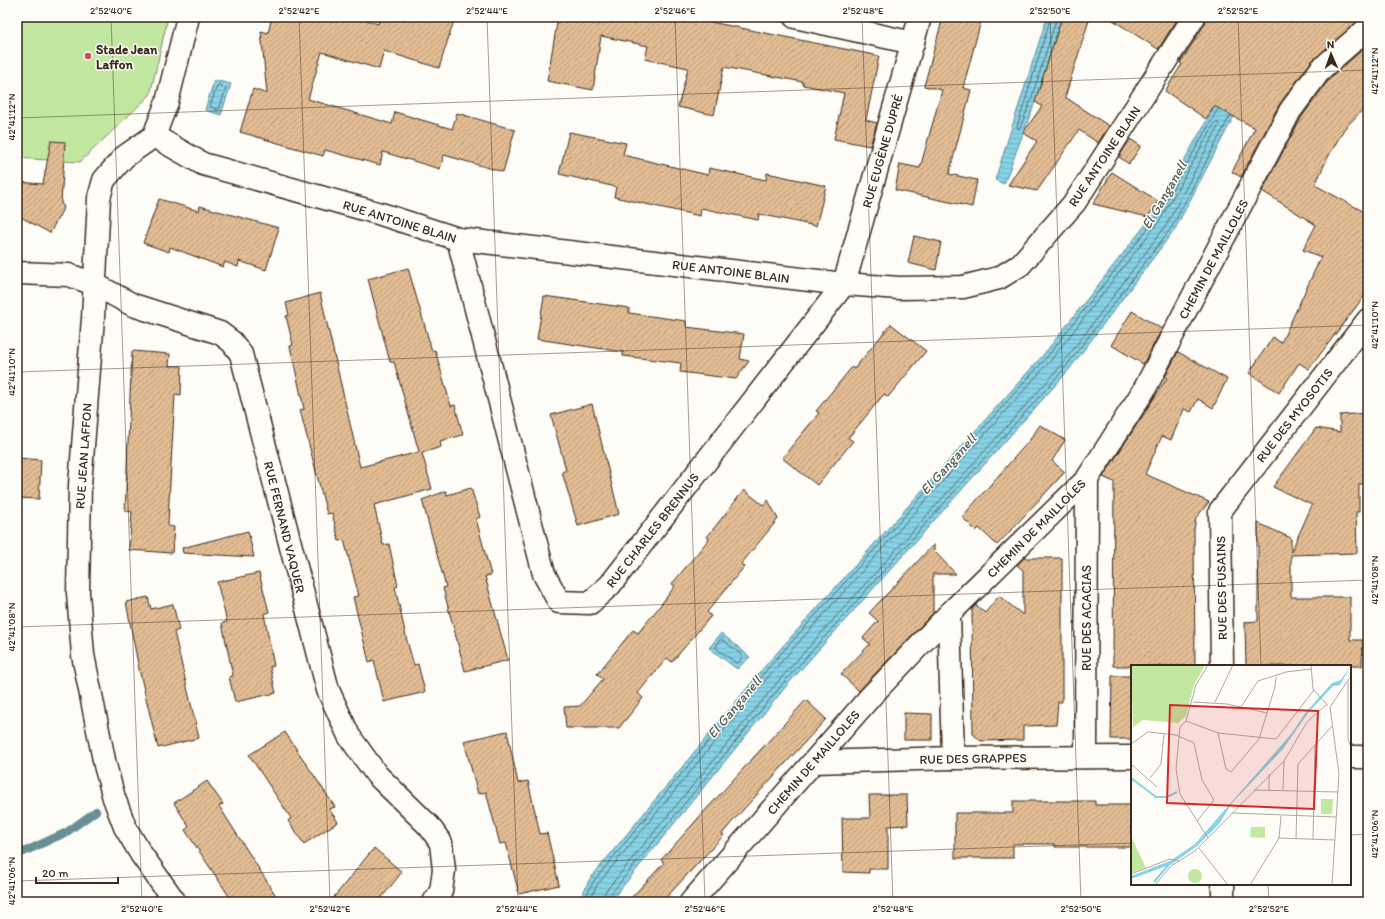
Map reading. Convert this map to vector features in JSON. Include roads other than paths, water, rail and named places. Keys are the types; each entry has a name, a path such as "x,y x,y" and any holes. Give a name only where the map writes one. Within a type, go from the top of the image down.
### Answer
{"street":[{"path":"154,136 167,102 188,17"},
{"path":"795,17 913,43"},
{"name":"RUE EUGÈNE DUPRÉ","path":"844,284 920,17"},
{"name":"RUE ANTOINE BLAIN","path":"154,136 204,164 381,214 458,239 844,284 899,288 964,287 999,278 1020,265 1075,202 1194,17"},
{"name":"CHEMIN DE MAILLOLES","path":"691,902 871,696 949,614 1086,479 1144,390 1290,111 1321,69 1368,28"},
{"name":"RUE JEAN LAFFON","path":"154,136 124,157 104,180 99,198 80,485 78,593 83,655 114,798 125,827 141,854 175,902"},
{"name":"RUE CHARLES BRENNUS","path":"458,239 544,574 559,602 590,603 610,585 844,284"},
{"name":"RUE FERNAND VAQUER","path":"17,273 69,275 94,284 133,304 220,333 232,342 241,354 328,690 349,736 377,775 430,826 441,843 444,870 441,891 434,902"},
{"name":"RUE DES MYOSOTIS","path":"1220,511 1367,323"},
{"name":"RUE DES ACACIAS","path":"1086,479 1086,757"},
{"name":"RUE DES FUSAINS","path":"1220,511 1222,665"},
{"path":"949,614 953,758"},
{"path":"1351,757 1368,756"},
{"name":"RUE DES GRAPPES","path":"814,762 953,758 1131,757"},
{"path":"1223,885 1223,902"}],"water":[{"path":"1047,17 1062,17 1035,102 1004,184 995,180"},
{"name":"El Ganganell","path":"1292,28 1233,118 1175,229 1068,371 788,684 610,902 579,902 589,880 766,665 1044,354 1153,215 1215,106"},
{"path":"214,80 231,84 221,115 205,110"},
{"path":"721,633 750,657 737,669 709,648"}],"waterway":[{"path":"17,855 67,832 96,811"}],"place":[{"name":"Stade Jean Laffon","path":"88,56"}]}
